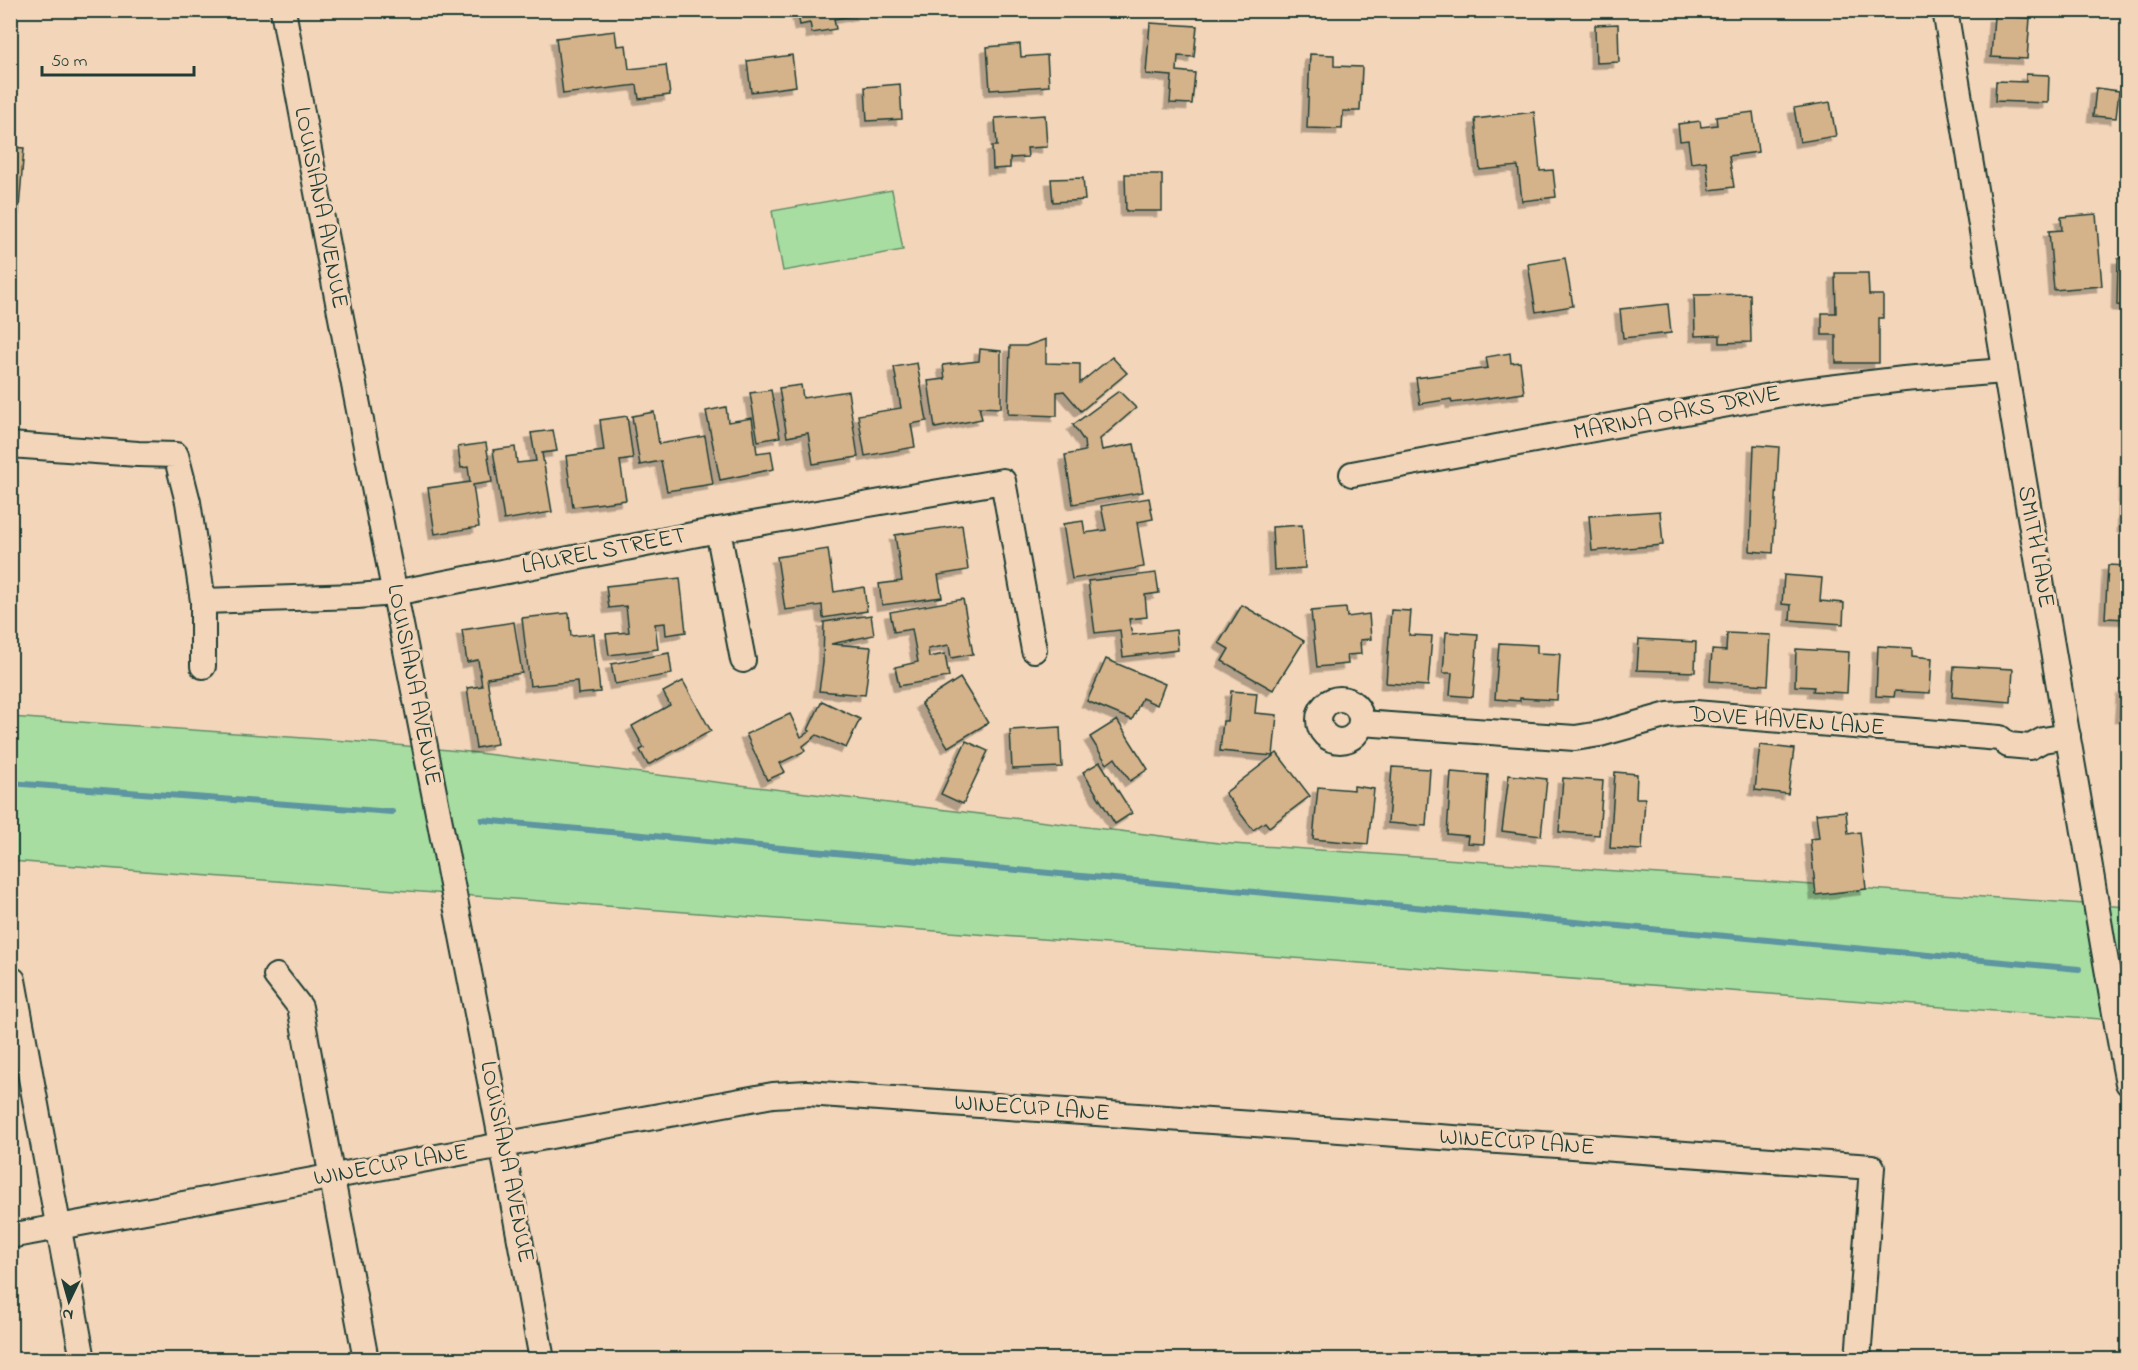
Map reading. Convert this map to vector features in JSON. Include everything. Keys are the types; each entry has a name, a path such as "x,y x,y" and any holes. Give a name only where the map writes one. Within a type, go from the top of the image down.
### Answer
{"street":[{"name":"LOUISIANA AVENUE","path":"283,10 329,264 503,1146 542,1359"},
{"name":"SMITH LANE","path":"1945,10 2004,371 2127,1083"},
{"name":"MARINA OAKS DRIVE","path":"1352,474 1787,393 1904,379 2004,371"},
{"path":"10,444 138,454 176,454 188,502 203,601 204,666"},
{"name":"LAUREL STREET","path":"203,601 394,593 718,530 1003,481 1034,650"},
{"path":"718,530 743,660"},
{"name":"DOVE HAVEN LANE","path":"1361,723 1575,738 1600,734 1668,715 1695,713 2000,738 2008,745 2030,747 2043,740 2068,736"},
{"path":"276,975 300,1007 366,1359"},
{"path":"13,980 83,1359"},
{"name":"WINECUP LANE","path":"10,1236 773,1095 807,1093 1872,1167 1858,1359"}],"green space":[{"path":"892,190 903,250 783,271 772,211"},
{"path":"10,717 375,743 469,752 1219,843 2127,907 2127,1021 11,861"}],"building":[{"path":"797,10 861,10 862,14 834,19 836,29 812,33 810,23 800,25"},
{"path":"1994,16 2030,18 2027,59 1991,57"},
{"path":"1150,23 1197,26 1194,57 1178,56 1177,71 1195,73 1192,104 1170,103 1172,76 1146,74"},
{"path":"1618,24 1619,62 1596,63 1595,25"},
{"path":"615,31 617,46 626,45 629,69 666,65 670,95 639,99 637,85 563,94 556,38"},
{"path":"1020,44 1021,57 1047,55 1049,86 990,90 987,47"},
{"path":"1310,54 1334,55 1334,66 1362,67 1360,111 1343,111 1342,129 1307,128"},
{"path":"792,55 796,86 751,92 747,61"},
{"path":"2026,74 2049,75 2048,103 1995,101 1996,81 2026,82"},
{"path":"900,84 902,119 867,121 865,87"},
{"path":"2096,88 2119,91 2116,118 2093,116"},
{"path":"1830,102 1836,136 1800,142 1794,108"},
{"path":"1534,112 1540,171 1553,170 1556,197 1522,201 1518,166 1480,170 1475,119"},
{"path":"1753,112 1758,152 1729,156 1734,187 1710,190 1706,161 1691,163 1688,140 1680,141 1678,124 1700,121 1701,127 1717,125 1716,117"},
{"path":"1045,115 1047,147 1027,148 1028,157 1010,158 1010,168 993,169 992,146 997,146 995,118"},
{"path":"10,147 24,148 17,232 10,232"},
{"path":"1125,174 1162,174 1162,211 1126,211"},
{"path":"1083,178 1085,200 1053,202 1051,179"},
{"path":"2096,214 2102,286 2054,290 2049,231 2062,230 2061,217"},
{"path":"1565,258 1573,306 1536,312 1528,264"},
{"path":"2118,258 2128,258 2128,306 2117,305"},
{"path":"1835,273 1868,273 1869,295 1883,295 1883,318 1879,318 1879,363 1836,363 1836,335 1822,335 1822,313 1836,313"},
{"path":"1750,294 1751,342 1720,343 1720,335 1695,336 1694,295"},
{"path":"1668,304 1671,333 1623,338 1620,309"},
{"path":"1046,339 1046,363 1080,364 1080,383 1112,357 1127,373 1081,411 1064,391 1057,392 1057,416 1008,414 1010,346 1026,346"},
{"path":"980,349 1001,351 1001,408 979,407 982,419 935,428 928,381 945,379 943,365 979,361"},
{"path":"1510,353 1511,363 1520,362 1524,393 1452,403 1451,399 1420,404 1416,378 1488,368 1486,357"},
{"path":"917,363 927,421 911,424 915,447 865,456 858,415 901,408 894,367"},
{"path":"801,385 803,398 848,391 858,457 813,464 808,433 787,437 779,388"},
{"path":"771,390 780,437 758,441 750,393"},
{"path":"1119,391 1136,408 1100,439 1102,450 1134,444 1143,492 1073,504 1065,455 1085,451 1084,441 1073,425"},
{"path":"726,407 728,422 752,418 757,453 771,451 774,469 720,480 706,411"},
{"path":"654,412 659,444 705,436 713,484 667,491 661,461 640,465 632,416"},
{"path":"627,416 633,459 620,461 626,500 573,507 566,456 604,451 600,420"},
{"path":"553,430 557,451 542,453 552,512 504,520 493,450 515,447 517,463 536,461 531,433"},
{"path":"2126,432 2128,432 2128,527 2123,527"},
{"path":"486,443 492,482 473,485 479,527 435,534 428,488 470,482 468,467 461,468 458,447"},
{"path":"1754,445 1779,447 1773,553 1750,551"},
{"path":"1149,498 1153,519 1137,522 1144,567 1072,579 1063,524 1083,521 1085,533 1106,530 1101,506"},
{"path":"1660,511 1663,545 1592,551 1589,516"},
{"path":"962,525 968,570 938,575 942,597 882,605 879,584 902,581 895,535"},
{"path":"1302,525 1305,568 1274,570 1272,527"},
{"path":"828,549 834,592 864,587 867,611 823,618 822,605 785,610 777,557"},
{"path":"2108,565 2128,566 2128,619 2105,618"},
{"path":"1156,573 1159,593 1145,595 1147,617 1129,619 1132,635 1176,630 1178,650 1123,657 1120,630 1095,633 1088,581"},
{"path":"1784,575 1822,578 1820,601 1844,603 1843,624 1790,620 1791,605 1782,604"},
{"path":"680,578 686,632 666,635 665,623 655,624 658,649 609,655 606,634 629,632 626,606 609,608 606,586"},
{"path":"963,599 973,654 951,658 949,645 928,649 929,657 945,654 949,677 899,686 895,667 918,662 912,629 894,632 890,612"},
{"path":"1242,605 1304,641 1273,690 1222,661 1229,649 1219,643"},
{"path":"1346,608 1347,617 1369,614 1371,639 1360,640 1361,654 1347,655 1348,664 1317,667 1311,611"},
{"path":"1391,610 1411,611 1409,635 1432,636 1428,686 1386,683"},
{"path":"569,613 571,636 594,634 600,692 578,694 577,681 530,686 522,618"},
{"path":"871,615 874,635 831,644 871,647 865,695 819,691 823,663 824,622"},
{"path":"514,622 522,673 487,678 497,744 476,748 467,688 482,686 478,660 467,662 462,630"},
{"path":"1446,632 1478,634 1473,697 1450,695 1452,673 1443,673"},
{"path":"1727,633 1771,635 1768,685 1710,681 1712,650 1726,651"},
{"path":"1639,639 1696,642 1695,672 1637,670"},
{"path":"1499,643 1537,645 1537,653 1560,654 1557,700 1495,699"},
{"path":"1878,646 1912,648 1912,656 1932,658 1930,693 1895,691 1894,697 1876,696"},
{"path":"1796,649 1849,652 1847,693 1813,691 1814,687 1795,686"},
{"path":"669,653 672,674 615,684 611,664"},
{"path":"1106,659 1165,684 1157,705 1142,698 1132,720 1087,701"},
{"path":"1954,666 2013,669 2011,702 1952,697"},
{"path":"960,678 988,723 948,747 921,703"},
{"path":"683,681 711,731 648,765 640,750 644,748 632,726 670,705 663,692"},
{"path":"2122,689 2128,689 2128,717 2120,717"},
{"path":"1231,691 1257,693 1255,713 1277,715 1273,756 1220,751 1223,721 1228,721"},
{"path":"822,701 860,719 846,748 817,735 803,746 805,751 780,763 785,772 767,780 746,734 790,714 801,737 810,731 808,730"},
{"path":"1117,720 1148,769 1130,781 1115,758 1107,764 1090,737"},
{"path":"1060,727 1062,767 1012,769 1010,730"},
{"path":"966,741 988,751 963,804 941,794"},
{"path":"1760,745 1794,749 1788,794 1755,790"},
{"path":"1277,753 1310,796 1269,827 1265,822 1253,830 1225,793"},
{"path":"1100,762 1132,813 1115,824 1083,772"},
{"path":"1392,767 1430,769 1426,826 1388,823"},
{"path":"1451,772 1488,775 1484,844 1467,843 1468,836 1447,834"},
{"path":"1615,772 1637,774 1636,798 1645,798 1642,850 1610,848"},
{"path":"1509,775 1547,779 1541,836 1502,831"},
{"path":"1563,778 1603,781 1599,835 1559,832"},
{"path":"1354,786 1374,789 1368,844 1313,839 1318,787 1354,790"},
{"path":"1846,811 1848,834 1860,832 1866,889 1816,895 1810,839 1819,838 1816,814"}],"waterway":[{"path":"10,783 392,812"},
{"path":"482,820 2079,969"}]}
